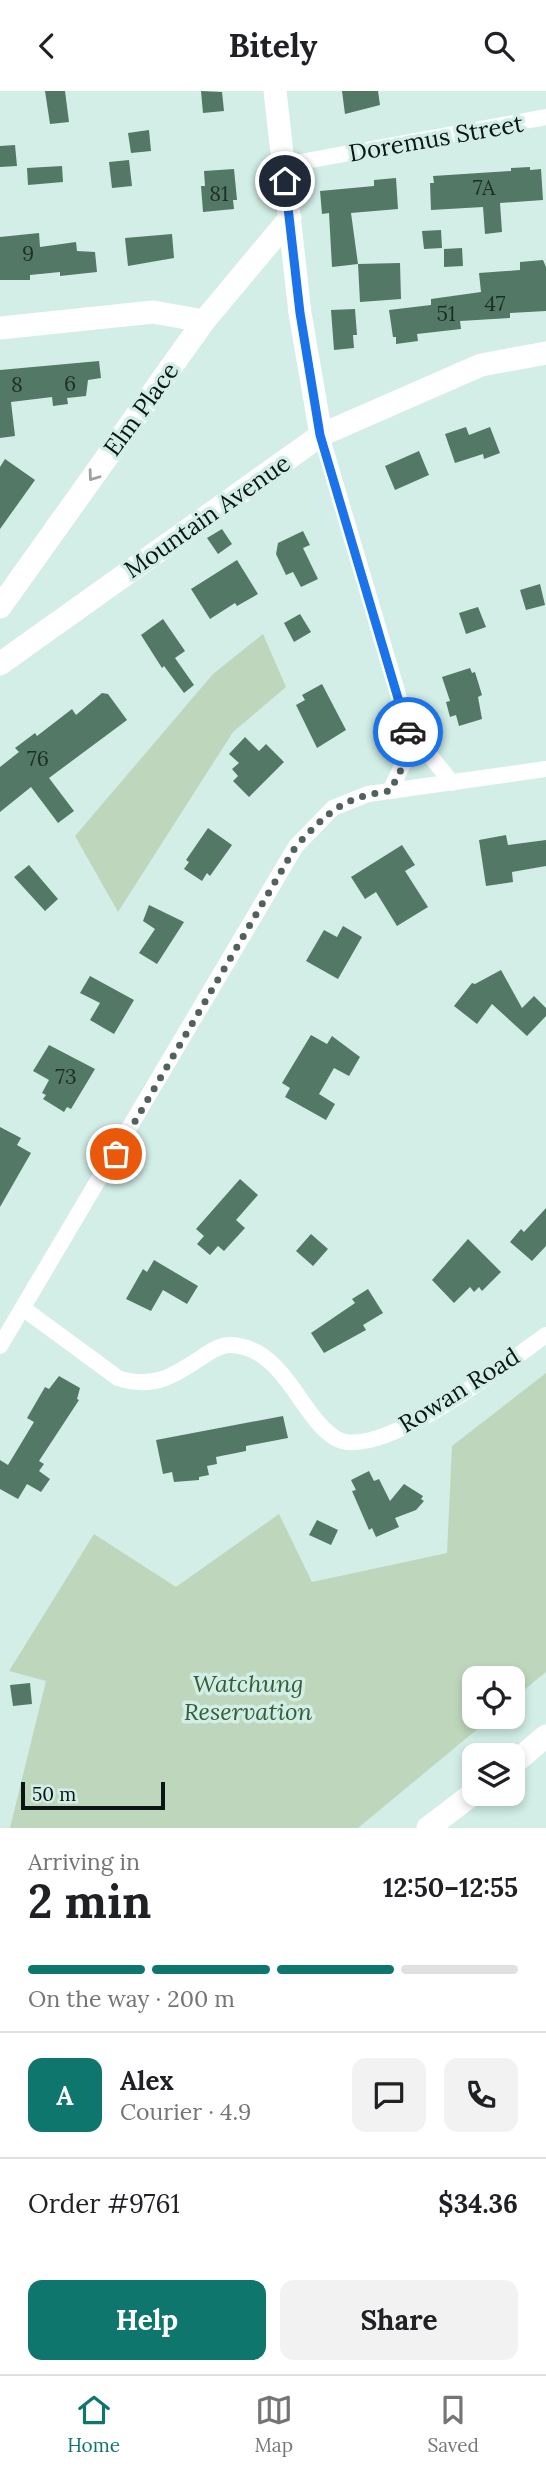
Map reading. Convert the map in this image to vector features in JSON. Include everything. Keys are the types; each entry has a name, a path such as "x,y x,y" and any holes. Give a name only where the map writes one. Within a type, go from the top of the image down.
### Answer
{"street":[{"path":"275,91 300,313 320,435 408,728 452,783"},
{"name":"Doremus Street","path":"284,165 546,117"},
{"name":"Elm Place","path":"0,607 204,321 290,218"},
{"path":"0,328 153,312 204,321"},
{"name":"Mountain Avenue","path":"0,664 320,435 481,365 546,353"},
{"path":"390,791 404,764 408,728"},
{"path":"0,1346 296,846 333,808 368,794 546,769"},
{"name":"Rowan Road","path":"24,1309 118,1378 134,1384 167,1380 214,1349 227,1345 249,1349 272,1361 324,1428 338,1440 351,1442 372,1440 411,1425 546,1335"},
{"path":"525,1754 546,1736"},
{"path":"428,1828 462,1802"}],"green space":[{"path":"263,634 286,687 233,732 118,912 75,836 213,674"},
{"name":"Watchung Reservation","path":"546,1373 546,1672 525,1689 525,1666 462,1666 462,1729 478,1729 358,1828 10,1828 46,1681 9,1671 94,1534 176,1587 279,1514 312,1582 447,1553 452,1446"}],"building":[{"path":"45,91 65,91 69,122 50,124"},
{"path":"201,91 222,92 224,111 203,113"},
{"path":"342,91 378,91 380,105 345,114"},
{"path":"149,130 151,151 131,153 128,133"},
{"path":"15,145 17,166 0,167 0,146"},
{"path":"129,160 132,186 112,188 109,162"},
{"path":"62,166 63,182 28,185 27,168"},
{"path":"530,167 530,170 541,169 543,200 500,203 502,232 485,234 483,207 431,210 430,183 434,183 433,176 511,171 511,168"},
{"path":"234,169 237,200 233,200 234,209 203,212 201,186 205,186 204,171"},
{"path":"396,178 398,209 351,213 358,264 332,267 329,213 322,214 320,191 374,186 374,180"},
{"path":"441,230 442,248 424,249 422,231"},
{"path":"39,233 40,247 76,242 77,251 95,252 97,272 60,276 60,272 30,275 30,280 0,280 0,237"},
{"path":"172,234 174,258 128,266 125,238"},
{"path":"462,248 463,266 444,267 444,249"},
{"path":"543,260 546,267 546,311 510,313 510,318 460,321 461,329 417,334 418,341 396,344 389,310 431,305 431,299 481,292 479,273 520,270 520,262"},
{"path":"400,263 401,299 360,302 358,264"},
{"path":"355,309 357,335 353,335 354,348 334,350 331,310"},
{"path":"99,361 101,378 88,380 86,396 67,398 68,404 53,406 52,397 11,402 15,436 0,438 0,370"},
{"path":"466,427 469,435 490,427 500,453 484,459 483,454 455,463 445,434"},
{"path":"419,451 429,475 395,490 385,466"},
{"path":"5,459 35,480 0,529 0,467"},
{"path":"222,529 232,544 218,554 207,538"},
{"path":"303,531 310,545 303,548 318,579 301,587 293,572 286,575 276,554 278,543"},
{"path":"237,560 258,594 237,606 235,603 210,619 191,589"},
{"path":"540,584 545,605 526,610 520,590"},
{"path":"478,607 486,627 466,634 459,613"},
{"path":"300,614 311,632 294,642 284,623"},
{"path":"163,619 185,651 175,658 194,685 184,693 164,666 162,668 141,635"},
{"path":"470,668 472,673 475,672 482,695 478,697 482,719 459,726 456,715 450,717 446,702 450,701 442,677"},
{"path":"322,684 346,730 317,748 296,705 305,700 302,695"},
{"path":"102,693 108,694 127,720 49,778 74,811 58,823 31,787 0,812 0,767 19,752 15,748 35,733 37,736 72,709 76,715"},
{"path":"245,737 259,751 266,744 284,762 249,797 233,781 238,776 232,769 239,763 229,754"},
{"path":"208,828 232,845 210,876 207,873 202,881 184,869 189,862 186,860"},
{"path":"506,835 508,845 546,840 546,866 512,872 513,882 486,886 479,840"},
{"path":"402,845 415,865 405,871 428,907 397,926 376,892 365,899 351,877"},
{"path":"29,865 58,899 45,911 14,877"},
{"path":"149,905 184,922 157,964 139,953 155,929 143,921"},
{"path":"343,926 362,937 338,979 306,961 324,930 337,937"},
{"path":"501,970 522,1008 534,996 546,1008 546,1016 527,1036 492,1004 477,1024 454,1006 472,983 475,984"},
{"path":"90,976 134,1000 114,1034 90,1020 100,1003 80,993"},
{"path":"311,1035 327,1044 332,1036 360,1057 349,1076 334,1068 319,1094 335,1104 326,1120 285,1097 290,1088 282,1083"},
{"path":"49,1045 95,1069 71,1109 67,1107 64,1112 43,1099 46,1095 42,1093 49,1080 33,1071"},
{"path":"0,1127 21,1138 17,1145 31,1153 0,1207"},
{"path":"240,1179 258,1195 236,1220 245,1228 224,1251 218,1246 210,1255 197,1244 204,1236 196,1229"},
{"path":"546,1208 546,1246 532,1261 510,1242 521,1229 524,1232"},
{"path":"311,1234 328,1249 313,1266 296,1251"},
{"path":"468,1239 501,1272 482,1291 479,1287 474,1292 470,1287 454,1303 432,1280"},
{"path":"154,1260 198,1286 187,1304 163,1290 151,1311 126,1299 143,1269 147,1272"},
{"path":"368,1289 383,1313 363,1325 366,1330 324,1353 311,1333 355,1303 352,1299"},
{"path":"59,1376 80,1388 79,1400 39,1461 44,1464 39,1471 50,1479 41,1492 27,1484 18,1499 0,1489 0,1460 8,1465 34,1422 27,1418 45,1387 49,1389"},
{"path":"283,1416 288,1438 246,1446 246,1451 216,1457 217,1464 207,1466 209,1475 199,1477 199,1480 174,1482 172,1472 163,1474 156,1440"},
{"path":"369,1471 374,1481 379,1479 390,1501 404,1484 423,1496 421,1499 424,1501 416,1510 395,1518 399,1527 376,1537 372,1528 369,1530 352,1491 356,1490 351,1480"},
{"path":"317,1520 338,1530 331,1545 309,1535"},
{"path":"30,1683 32,1704 13,1706 10,1685"}],"way so far":[{"path":"116,1154 296,846 333,808 368,794 390,791 404,764 408,732"}],"route":[{"path":"285,181 300,313 320,435 408,732"}]}
